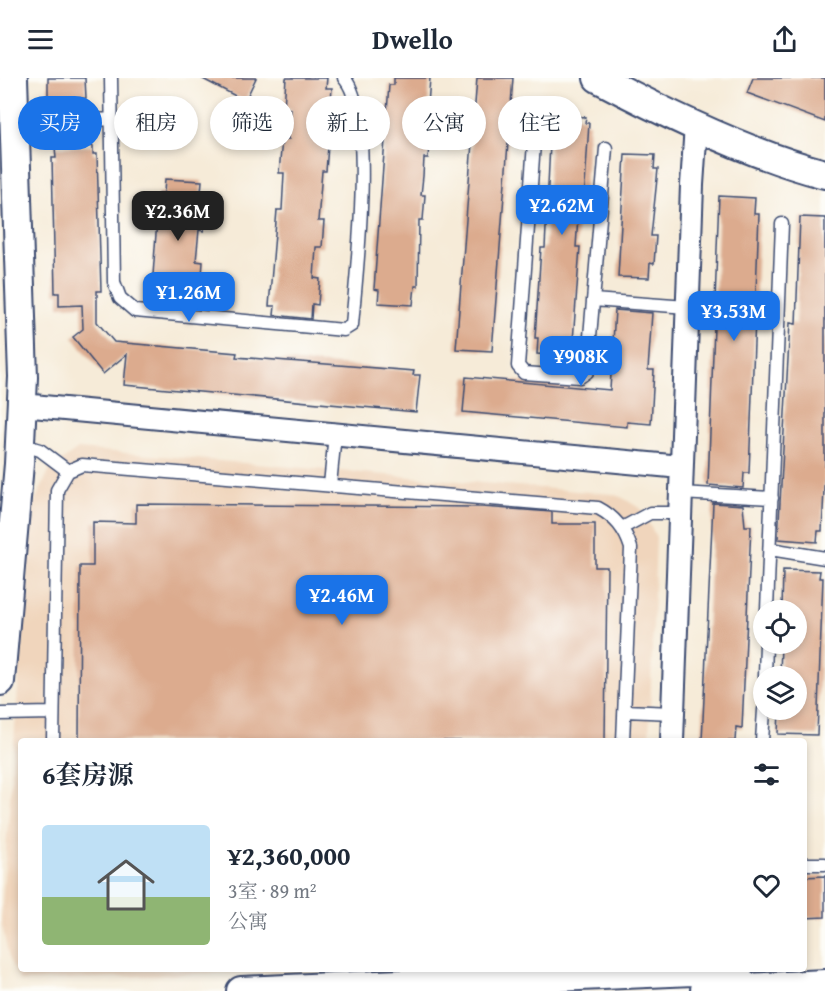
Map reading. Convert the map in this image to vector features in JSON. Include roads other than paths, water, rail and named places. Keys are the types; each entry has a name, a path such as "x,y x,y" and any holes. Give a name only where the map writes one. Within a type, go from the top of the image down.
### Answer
{"street":[{"path":"0,681 22,405 23,333 13,78"},
{"path":"598,78 696,124 799,168 825,174"},
{"path":"672,738 687,307 696,124"},
{"path":"22,405 681,467"},
{"path":"807,966 825,965"},
{"path":"241,991 330,983 666,975 702,972"},
{"path":"666,975 825,984"}],"lane":[{"path":"111,78 114,282 120,298 135,311 344,330 352,325 362,168 356,111 349,83 344,78"},
{"path":"15,123 112,119"},
{"path":"533,150 518,366 524,373 580,377 587,372 606,148"},
{"path":"767,600 782,224"},
{"path":"593,300 687,307"},
{"path":"330,485 334,434"},
{"path":"20,444 40,450 69,471"},
{"path":"52,738 56,497 60,483 69,471 82,465 598,508 607,513 622,528 631,548 623,738"},
{"path":"622,528 650,513 680,503 772,498"},
{"path":"770,549 825,558"},
{"path":"625,711 673,713"},
{"path":"0,714 53,713"},
{"path":"762,738 763,720"},
{"path":"807,864 825,864"}]}
